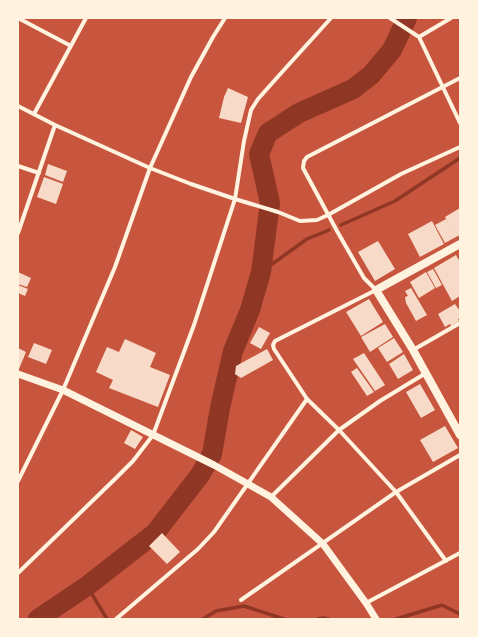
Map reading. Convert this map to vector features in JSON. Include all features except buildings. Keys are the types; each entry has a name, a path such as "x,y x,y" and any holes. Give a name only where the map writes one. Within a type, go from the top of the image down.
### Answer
{"main road":[{"path":"460,244 376,290 426,372 460,435"}],"street":[{"path":"18,18 71,46"},
{"path":"34,114 86,18"},
{"path":"18,481 63,390 115,267 150,168 191,77 225,18"},
{"path":"18,573 116,479 133,461 153,435 194,325 235,199 244,141 251,110 283,71 331,18"},
{"path":"390,18 419,37 460,123"},
{"path":"419,37 451,18"},
{"path":"446,561 396,492 339,430 307,399 274,349 273,345 275,340 376,290 364,278 328,215 303,168 304,161 307,157 460,78"},
{"path":"18,106 55,125 150,168 191,184 278,212 300,221 317,220 328,215 401,174 460,147"},
{"path":"18,233 55,125"},
{"path":"18,166 38,173"},
{"path":"413,350 460,323"},
{"path":"271,497 339,430 380,401 426,372"},
{"path":"18,374 63,390 203,459 271,497 323,544 376,619"},
{"path":"116,619 198,549 214,532 307,399"},
{"path":"241,600 396,492 460,455"},
{"path":"366,603 460,553"}],"waterway":[{"path":"38,619 87,586 155,533 200,475 212,454 220,408 233,351 250,310 261,272 270,203 259,154 268,133 299,113 353,89 371,75 392,50 407,18"},
{"path":"341,225 395,201 460,158"},
{"path":"261,272 307,239 329,230"},
{"path":"87,586 107,619"},
{"path":"396,619 442,605 460,614"},
{"path":"203,619 216,611 244,606 284,619"},
{"path":"318,619 329,619"}]}
